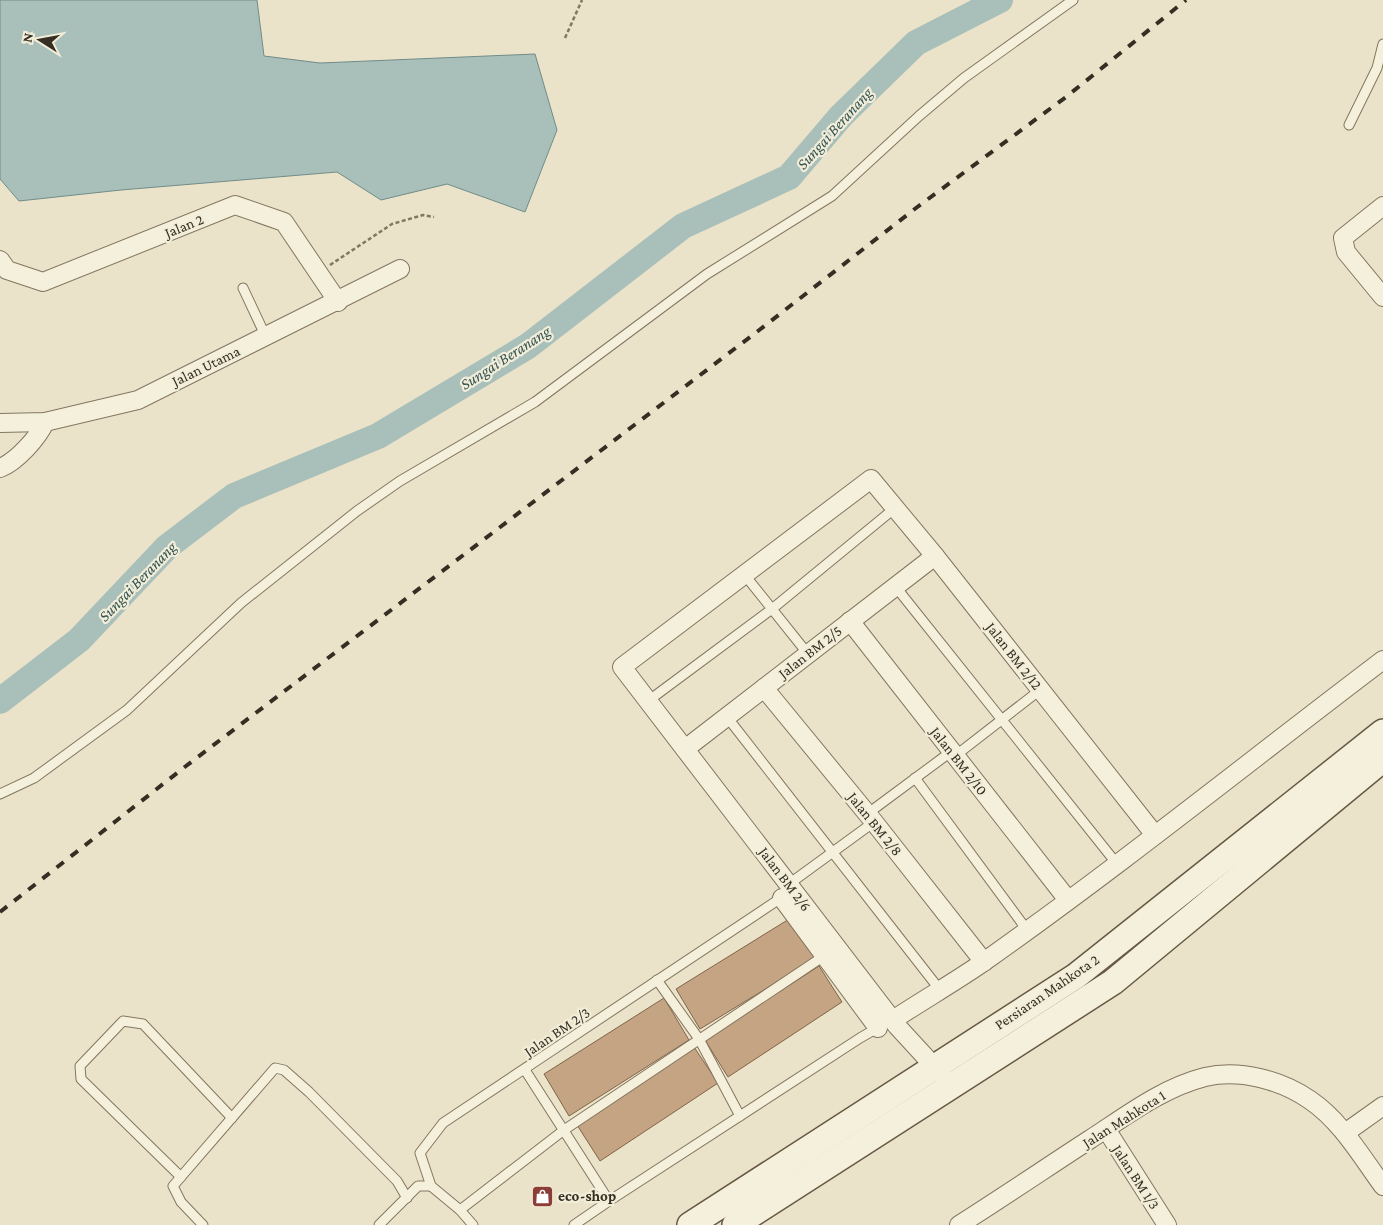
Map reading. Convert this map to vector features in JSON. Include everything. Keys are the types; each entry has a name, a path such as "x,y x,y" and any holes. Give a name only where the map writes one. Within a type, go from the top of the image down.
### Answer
{"main road":[{"name":"Persiaran Mahkota 2","path":"690,1225 1076,976 1383,732"},
{"name":"Persiaran Mahkota 2","path":"735,1225 1113,982 1383,759"}],"street":[{"name":"Jalan 2","path":"0,260 8,270 43,282 235,205 284,222 338,302"},
{"path":"1383,206 1343,238 1346,252 1383,297"},
{"name":"Jalan Utama","path":"0,423 45,422 138,400 400,270"},
{"path":"0,468 23,451 41,431 45,422"},
{"name":"Jalan BM 2/12","path":"744,574 871,479 935,556 1156,835"},
{"name":"Jalan BM 2/5","path":"685,749 935,556"},
{"name":"Jalan BM 2/6","path":"744,574 622,667 685,749 885,1024 935,1066 951,1087"},
{"name":"Jalan BM 2/10","path":"850,621 1068,900"},
{"path":"788,891 824,956 885,1024 984,962 1156,835 1383,660"},
{"name":"Jalan BM 2/8","path":"764,688 871,818 984,962"},
{"name":"Jalan Mahkota 1","path":"960,1225 1144,1104 1178,1086 1206,1077 1231,1074 1282,1084 1310,1100 1345,1133 1383,1186"},
{"path":"1345,1133 1383,1106"},
{"name":"Jalan BM 1/3","path":"1106,1129 1167,1225"}],"lane":[{"path":"0,794 34,778 127,710 241,603 357,511 400,481 535,402 707,274 832,196 918,116 964,78 1073,0"},
{"path":"1348,125 1377,68 1383,44"},
{"path":"243,288 266,337"},
{"path":"648,701 772,609 895,508"},
{"path":"744,574 808,654"},
{"path":"895,586 1116,864"},
{"name":"Jalan BM 2/3","path":"431,1186 420,1153 443,1123 525,1070 788,891 915,778 1002,720 1040,690"},
{"path":"728,717 940,990"},
{"path":"915,778 1027,930"},
{"path":"460,1210 564,1130 824,956"},
{"path":"657,980 699,1039 740,1116"},
{"path":"181,1177 80,1079 80,1066 123,1021 143,1024 232,1118"},
{"path":"574,1225 852,1043 885,1024"},
{"path":"203,1225 181,1202 173,1186 275,1068 284,1070 309,1092 397,1181 407,1198"},
{"path":"525,1070 609,1201"},
{"path":"380,1225 418,1186 431,1186 460,1210 472,1225"}],"path":[{"path":"566,38 582,0"},
{"path":"318,273 392,224 423,214 434,217"}],"water":[{"path":"0,0 257,0 264,56 320,63 535,54 557,130 525,212 447,184 381,200 337,172 121,190 19,201 0,179"}],"building":[{"path":"794,916 818,957 700,1029 676,989"},
{"path":"819,966 842,1002 728,1077 705,1040"},
{"path":"664,998 689,1040 569,1116 544,1074"},
{"path":"694,1047 718,1083 600,1161 577,1125"}],"waterway":[{"name":"Sungai Beranang","path":"0,701 79,640 167,547 234,496 378,436 528,346 683,226 789,177 841,116 916,43 1000,0"}],"railway":[{"path":"0,912 186,766 758,331 916,208 1066,97 1186,0"}],"place":[{"name":"eco-shop","path":"542,1196"}]}
